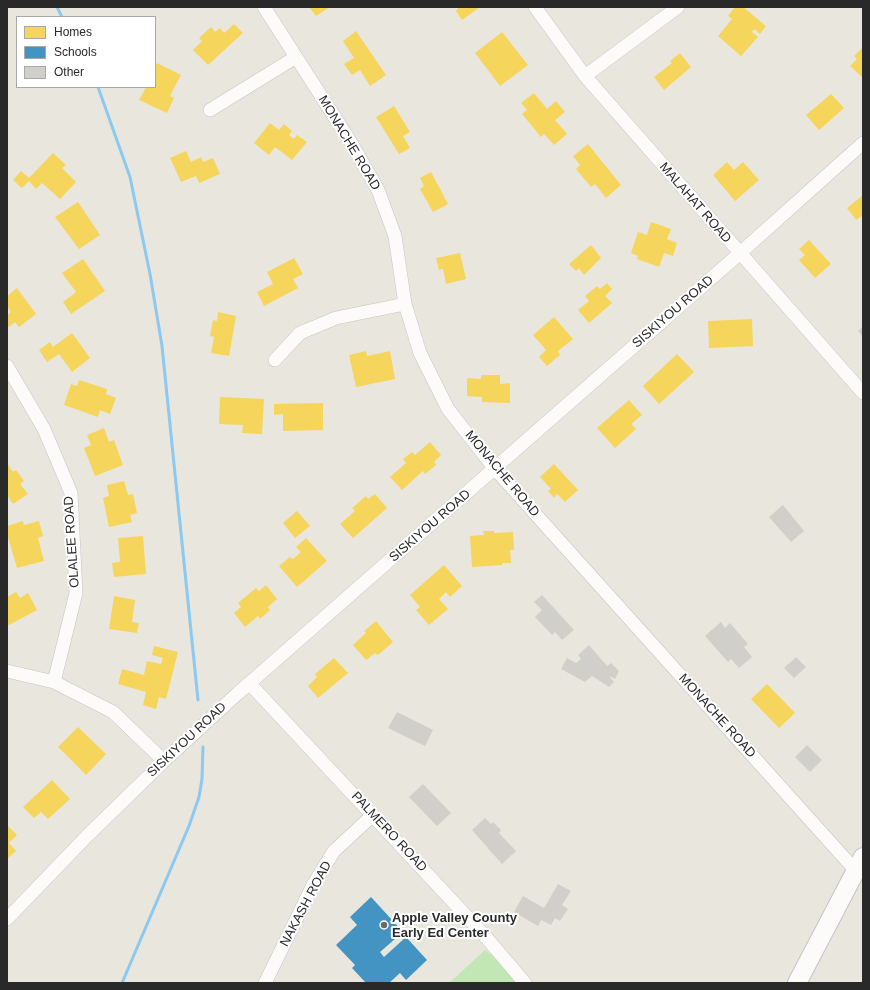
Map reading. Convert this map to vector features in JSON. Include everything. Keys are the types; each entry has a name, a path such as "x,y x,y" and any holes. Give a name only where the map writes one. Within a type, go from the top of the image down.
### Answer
{"main road":[{"path":"797,983 859,864"}],"street":[{"name":"MONACHE ROAD","path":"264,7 350,141 378,190 395,236 405,304 420,353 448,409 495,468 859,864"},
{"name":"MALAHAT ROAD","path":"535,7 585,76 739,254 863,393"},
{"path":"585,76 678,7"},
{"path":"210,110 296,57"},
{"name":"SISKIYOU ROAD","path":"7,919 87,836 164,761 237,694 739,254 863,142"},
{"path":"275,360 300,333 336,318 405,304"},
{"name":"OLALEE ROAD","path":"7,366 44,429 70,493 76,593 54,682"},
{"path":"7,671 54,682 112,712 164,761"},
{"name":"PALMERO ROAD","path":"250,684 484,935 525,983"},
{"name":"NAKASH ROAD","path":"265,983 313,885 334,851 373,815"}],"green space":[{"path":"485,950 500,960 518,983 449,983"}],"building: Homes":[{"path":"309,7 330,7 316,16"},
{"path":"459,7 480,7 462,20 456,11"},
{"path":"735,7 743,7 766,26 760,34 754,29 752,32 758,37 741,56 718,36 732,19 728,16"},
{"path":"234,24 243,33 208,65 193,50 202,41 199,38 211,27 215,32 220,28 224,33"},
{"path":"356,31 386,75 370,86 360,70 352,75 344,64 354,58 343,41"},
{"path":"502,32 528,65 500,86 475,53"},
{"path":"862,48 863,78 850,66 857,59 854,56"},
{"path":"680,53 691,67 664,90 654,77 672,63 670,61"},
{"path":"157,63 181,75 170,96 174,98 167,113 139,100 145,88 156,88"},
{"path":"534,93 547,109 556,101 565,112 555,120 567,134 554,145 544,134 541,137 522,114 527,110 521,103"},
{"path":"831,94 844,108 819,130 806,115"},
{"path":"394,106 410,132 403,136 410,148 399,154 376,117"},
{"path":"270,123 279,130 284,124 292,131 289,135 294,139 297,135 307,142 292,160 275,147 269,155 254,143"},
{"path":"588,144 621,185 606,198 595,184 591,187 576,169 580,165 573,156"},
{"path":"186,151 191,162 201,157 203,162 213,158 220,174 199,183 196,176 181,182 170,158"},
{"path":"53,153 66,165 62,168 76,182 60,199 42,183 36,189 29,181 22,188 13,180 21,171 29,178"},
{"path":"727,162 734,170 743,162 759,180 735,201 713,175"},
{"path":"431,172 448,204 433,212 420,189 424,186 420,178"},
{"path":"863,195 863,215 856,220 847,208"},
{"path":"78,202 100,235 79,249 55,217"},
{"path":"651,222 671,229 667,239 677,243 673,256 664,253 659,267 637,259 638,256 631,253 638,232 647,235"},
{"path":"809,240 831,264 815,278 799,260 805,255 799,249"},
{"path":"591,245 601,258 584,275 579,268 576,271 569,264"},
{"path":"460,253 466,279 446,284 443,269 439,270 436,258"},
{"path":"294,258 303,274 293,279 298,288 264,306 257,292 273,284 267,272"},
{"path":"83,259 105,291 71,314 63,302 76,292 62,273"},
{"path":"607,283 612,289 605,296 612,303 589,323 578,310 589,301 585,296 597,286 600,289"},
{"path":"17,288 36,314 19,327 15,322 9,327 7,324 7,315 11,312 7,306 7,296"},
{"path":"218,312 236,316 229,356 211,353 214,337 210,336 213,320 217,321"},
{"path":"554,317 573,339 558,351 560,355 547,366 539,357 546,350 533,335"},
{"path":"752,319 753,346 709,348 708,321"},
{"path":"72,333 90,358 72,372 59,354 47,362 39,350 50,342 53,347"},
{"path":"366,351 367,356 390,351 395,379 356,387 349,355"},
{"path":"677,354 694,372 659,404 643,386"},
{"path":"481,375 500,375 500,384 510,383 510,403 482,402 482,397 467,396 467,378 481,379"},
{"path":"79,380 107,389 106,394 116,398 110,414 100,410 98,417 64,405 71,384 77,386"},
{"path":"220,397 264,399 262,434 242,433 243,425 219,424"},
{"path":"629,400 642,415 631,424 636,429 615,448 597,428"},
{"path":"323,403 323,430 283,431 283,414 274,415 274,404"},
{"path":"104,428 109,442 114,440 123,465 95,476 84,448 91,445 87,435"},
{"path":"430,442 441,455 434,462 436,465 425,474 423,471 402,490 390,477 406,463 403,459 412,452 415,455"},
{"path":"7,463 13,472 16,470 24,481 20,484 28,494 13,504 7,495"},
{"path":"554,464 578,490 565,502 557,494 554,498 548,491 551,489 540,477"},
{"path":"124,481 128,495 133,494 137,513 130,515 132,522 109,527 103,498 109,496 107,485"},
{"path":"375,494 387,508 353,538 340,524 355,511 352,508 366,496 368,499"},
{"path":"297,511 310,526 295,538 283,523"},
{"path":"23,521 24,525 39,521 43,536 38,538 44,561 17,568 7,534 7,526"},
{"path":"483,531 494,531 494,533 513,532 514,550 510,550 511,563 472,567 470,536 484,535"},
{"path":"143,536 146,574 114,577 112,563 120,562 118,538"},
{"path":"306,538 327,561 297,587 279,566 290,557 293,559 301,552 296,547"},
{"path":"444,565 462,586 450,597 446,592 439,599 448,609 429,625 416,610 420,607 410,595"},
{"path":"266,585 277,599 268,607 270,610 260,619 258,616 245,627 234,613 241,607 238,603 256,588 259,591"},
{"path":"16,592 20,598 28,593 37,610 7,626 7,597"},
{"path":"114,596 135,600 132,622 139,623 137,633 109,629"},
{"path":"376,621 393,642 378,655 375,653 366,660 353,645 366,633 364,631"},
{"path":"154,646 178,652 166,699 159,697 156,709 143,705 146,692 118,684 122,669 144,675 147,661 161,664 163,658 152,655"},
{"path":"334,658 348,673 318,698 308,686 317,677 315,674"},
{"path":"767,684 795,713 779,728 751,699"},
{"path":"78,727 106,754 86,775 58,747"},
{"path":"52,780 70,799 48,819 41,812 34,818 23,807"},
{"path":"7,825 17,835 9,843 16,851 7,859"}],"building: Schools":[{"path":"371,897 403,932 380,952 384,957 406,937 427,960 406,980 400,973 389,983 366,983 352,968 355,965 336,945 357,925 350,917"}],"building: Other":[{"path":"863,326 863,337 858,331"},
{"path":"783,505 804,531 791,542 769,517"},
{"path":"542,595 574,630 562,640 555,632 552,635 535,617 542,610 534,602"},
{"path":"721,622 725,628 730,623 748,644 744,647 752,657 739,668 731,659 728,662 705,636"},
{"path":"589,645 607,666 611,663 619,671 615,679 609,676 614,682 609,687 592,676 585,682 561,669 567,658 576,663 581,659 578,655"},
{"path":"796,657 806,667 794,678 784,668"},
{"path":"397,712 433,730 425,746 388,728"},
{"path":"807,745 822,760 810,772 795,757"},
{"path":"423,784 451,813 437,826 409,797"},
{"path":"485,818 491,824 493,822 501,830 499,833 516,851 502,864 472,830"},
{"path":"558,884 571,891 562,905 568,909 560,921 555,918 551,925 541,920 538,926 514,912 523,896 544,908"}],"waterway":[{"path":"57,7 62,16"},
{"path":"98,88 130,177 150,274 162,346 198,700"},
{"path":"122,983 189,826 199,797 202,779 203,747"}],"place":[{"name":"Apple Valley County Early Ed Center","path":"384,925"}]}
